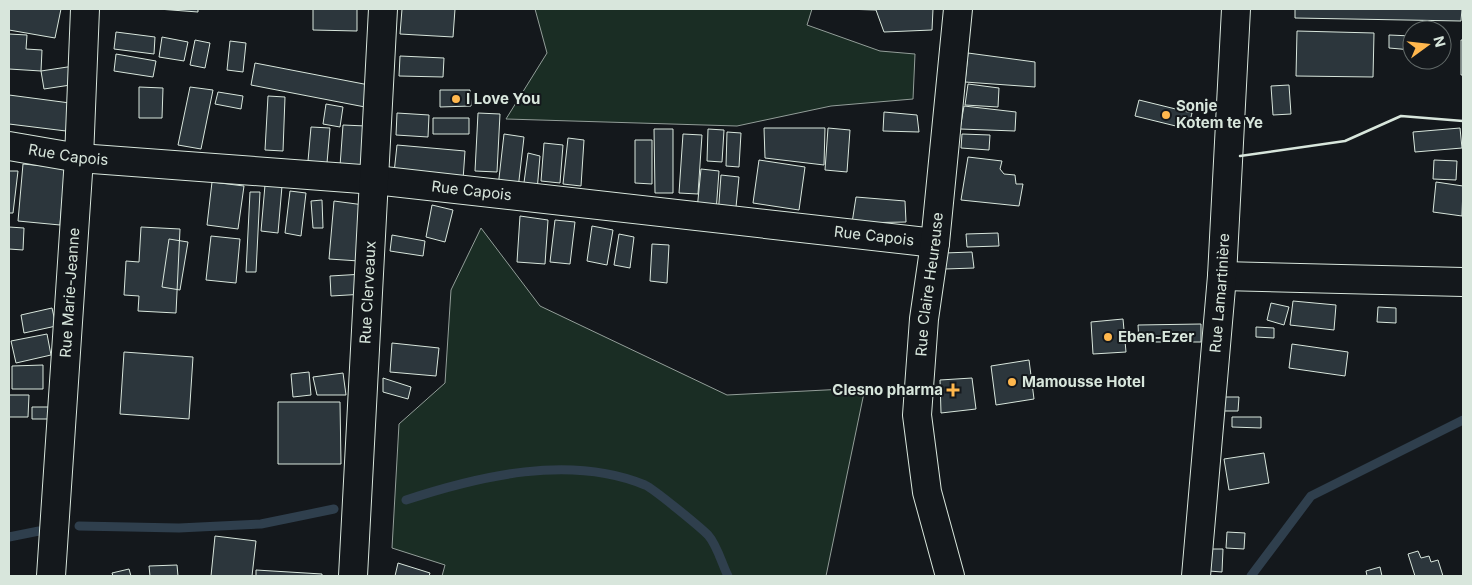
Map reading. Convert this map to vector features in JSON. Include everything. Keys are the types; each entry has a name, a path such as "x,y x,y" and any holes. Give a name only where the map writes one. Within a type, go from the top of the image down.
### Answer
{"street":[{"name":"Rue Marie-Jeanne","path":"50,576 79,158 85,9"},
{"name":"Rue Clerveaux","path":"353,576 383,9"},
{"name":"Rue Claire Heureuse","path":"948,568 927,492 918,414 924,319 935,243 958,9"},
{"name":"Rue Lamartinière","path":"1196,576 1222,276 1236,9"},
{"name":"Rue Capois","path":"9,146 79,158 375,180 935,243"},
{"path":"1222,276 1463,282"}],"green space":[{"path":"535,9 812,9 807,25 880,51 915,54 913,99 831,106 737,126 506,119 547,53"},
{"path":"481,228 540,306 727,395 865,388 826,576 442,576 445,565 392,548 399,424 445,383 451,290"}],"building":[{"path":"9,9 61,9 55,38 9,30"},
{"path":"158,9 198,9 198,12"},
{"path":"313,9 357,9 357,31 313,30"},
{"path":"402,9 455,9 453,37 400,34"},
{"path":"842,9 933,9 932,30 884,32 876,10"},
{"path":"1295,9 1462,9 1461,21 1295,18"},
{"path":"1297,31 1374,33 1373,77 1296,76"},
{"path":"116,32 155,37 154,54 114,49"},
{"path":"9,34 27,35 26,49 42,50 41,71 9,69"},
{"path":"1389,35 1402,36 1402,49 1389,48"},
{"path":"162,37 188,42 184,61 159,57"},
{"path":"195,40 210,43 205,68 190,65"},
{"path":"1461,40 1463,40 1463,75 1461,75"},
{"path":"230,41 246,43 243,72 227,70"},
{"path":"968,53 1035,62 1035,87 965,82"},
{"path":"116,54 156,61 153,77 114,71"},
{"path":"400,56 444,58 443,77 399,76"},
{"path":"255,63 369,85 365,107 251,85"},
{"path":"74,66 77,84 44,89 41,71"},
{"path":"968,84 999,88 998,107 965,105"},
{"path":"1289,85 1291,114 1273,115 1271,86"},
{"path":"139,87 163,88 162,118 139,118"},
{"path":"190,87 213,90 201,149 178,145"},
{"path":"440,90 470,90 471,106 440,107"},
{"path":"218,92 243,96 241,109 215,104"},
{"path":"9,95 70,103 66,131 9,124"},
{"path":"268,96 285,97 283,151 265,150"},
{"path":"1139,100 1192,113 1188,129 1135,116"},
{"path":"326,104 343,107 340,127 323,124"},
{"path":"964,106 1016,112 1015,131 960,129"},
{"path":"884,112 917,115 919,132 883,131"},
{"path":"397,113 429,115 428,137 396,135"},
{"path":"478,113 500,114 497,172 475,171"},
{"path":"433,118 469,118 469,134 433,134"},
{"path":"343,125 366,126 367,169 340,166"},
{"path":"311,127 330,128 327,163 308,161"},
{"path":"764,128 825,128 824,165 765,158"},
{"path":"828,128 850,130 847,172 825,170"},
{"path":"1460,128 1462,148 1415,152 1413,132"},
{"path":"654,129 673,129 673,193 655,193"},
{"path":"708,129 724,130 722,162 707,161"},
{"path":"727,132 741,133 739,167 726,166"},
{"path":"504,134 524,137 518,189 498,187"},
{"path":"683,134 702,135 698,194 679,193"},
{"path":"962,134 990,135 989,150 961,148"},
{"path":"568,138 584,140 581,186 563,184"},
{"path":"635,140 652,140 652,184 635,183"},
{"path":"544,143 563,145 560,183 541,181"},
{"path":"397,145 465,151 463,180 394,173"},
{"path":"528,153 540,156 537,191 523,190"},
{"path":"968,157 1002,161 1000,169 1004,174 1015,175 1016,184 1023,184 1019,206 961,200"},
{"path":"759,160 805,167 799,210 753,203"},
{"path":"1434,160 1457,161 1456,180 1433,179"},
{"path":"23,164 65,168 60,225 18,221"},
{"path":"701,169 719,171 716,212 697,210"},
{"path":"9,171 18,171 13,213 9,213"},
{"path":"721,175 739,177 735,217 718,216"},
{"path":"212,182 244,186 238,229 207,225"},
{"path":"1436,182 1463,186 1462,216 1433,212"},
{"path":"265,185 282,186 278,233 261,231"},
{"path":"290,191 306,193 301,236 285,233"},
{"path":"250,192 260,192 256,272 246,272"},
{"path":"856,197 905,201 906,222 852,223"},
{"path":"322,200 323,228 313,228 311,201"},
{"path":"334,201 364,205 359,261 329,259"},
{"path":"432,205 453,210 445,242 426,237"},
{"path":"520,216 548,220 545,264 517,262"},
{"path":"555,220 575,222 570,264 550,262"},
{"path":"592,226 613,230 607,265 587,261"},
{"path":"9,227 24,228 23,250 9,249"},
{"path":"141,227 180,229 176,313 138,311 139,296 124,295 126,261 139,262"},
{"path":"998,233 999,246 967,247 966,234"},
{"path":"619,234 634,237 630,268 614,265"},
{"path":"392,235 425,241 423,256 390,251"},
{"path":"211,236 240,239 236,283 206,280"},
{"path":"169,239 188,242 180,290 162,287"},
{"path":"652,244 669,245 667,283 650,281"},
{"path":"972,252 974,268 945,269 944,253"},
{"path":"364,274 365,294 331,296 330,276"},
{"path":"1293,301 1336,305 1334,330 1290,325"},
{"path":"1271,303 1289,307 1284,325 1267,320"},
{"path":"1378,307 1396,308 1396,323 1377,322"},
{"path":"52,308 56,326 24,333 21,315"},
{"path":"1123,319 1126,352 1093,354 1091,322"},
{"path":"1201,324 1201,342 1139,342 1138,325"},
{"path":"1256,327 1274,328 1274,338 1256,337"},
{"path":"47,334 51,355 16,363 11,341"},
{"path":"392,343 439,348 436,376 390,372"},
{"path":"1292,344 1348,352 1345,376 1289,368"},
{"path":"124,352 193,357 189,419 120,414"},
{"path":"1029,360 1034,399 996,405 991,366"},
{"path":"43,365 43,389 12,389 12,366"},
{"path":"309,372 311,395 293,397 291,374"},
{"path":"343,373 346,395 317,395 313,377"},
{"path":"383,378 411,387 408,399 383,392"},
{"path":"972,378 976,409 941,413 940,380"},
{"path":"9,395 29,395 28,417 9,417"},
{"path":"1220,397 1239,397 1238,411 1219,411"},
{"path":"278,402 340,402 341,464 278,464"},
{"path":"32,407 52,407 52,419 32,419"},
{"path":"1232,417 1261,417 1261,428 1232,427"},
{"path":"1264,453 1269,483 1229,490 1224,459"},
{"path":"1227,532 1245,533 1244,549 1226,548"},
{"path":"215,536 256,541 252,576 211,576"},
{"path":"1210,549 1223,549 1222,572 1209,571"},
{"path":"1418,551 1421,558 1429,556 1431,562 1438,560 1443,576 1415,576 1408,554"},
{"path":"398,563 430,573 429,576 395,576"},
{"path":"177,565 178,576 150,576 149,566"},
{"path":"1380,567 1382,576 1367,576 1366,571"},
{"path":"129,569 131,576 113,576 112,573"},
{"path":"256,570 322,574 322,576 256,576"}],"waterway":[{"path":"1251,576 1311,496 1463,420"},
{"path":"406,500 464,483 525,472 586,471 616,476 650,488 708,535 728,576"},
{"path":"79,526 179,528 261,524 334,509"},
{"path":"9,537 39,531"}],"wall":[{"path":"1240,156 1345,141 1401,116 1463,121"}],"place":[{"name":"I Love You","path":"456,99"},
{"name":"Sonje Kotem te Ye","path":"1166,115"},
{"name":"Eben-Ezer","path":"1108,337"},
{"name":"Mamousse Hotel","path":"1012,382"},
{"name":"Clesno pharma","path":"953,390"}]}
